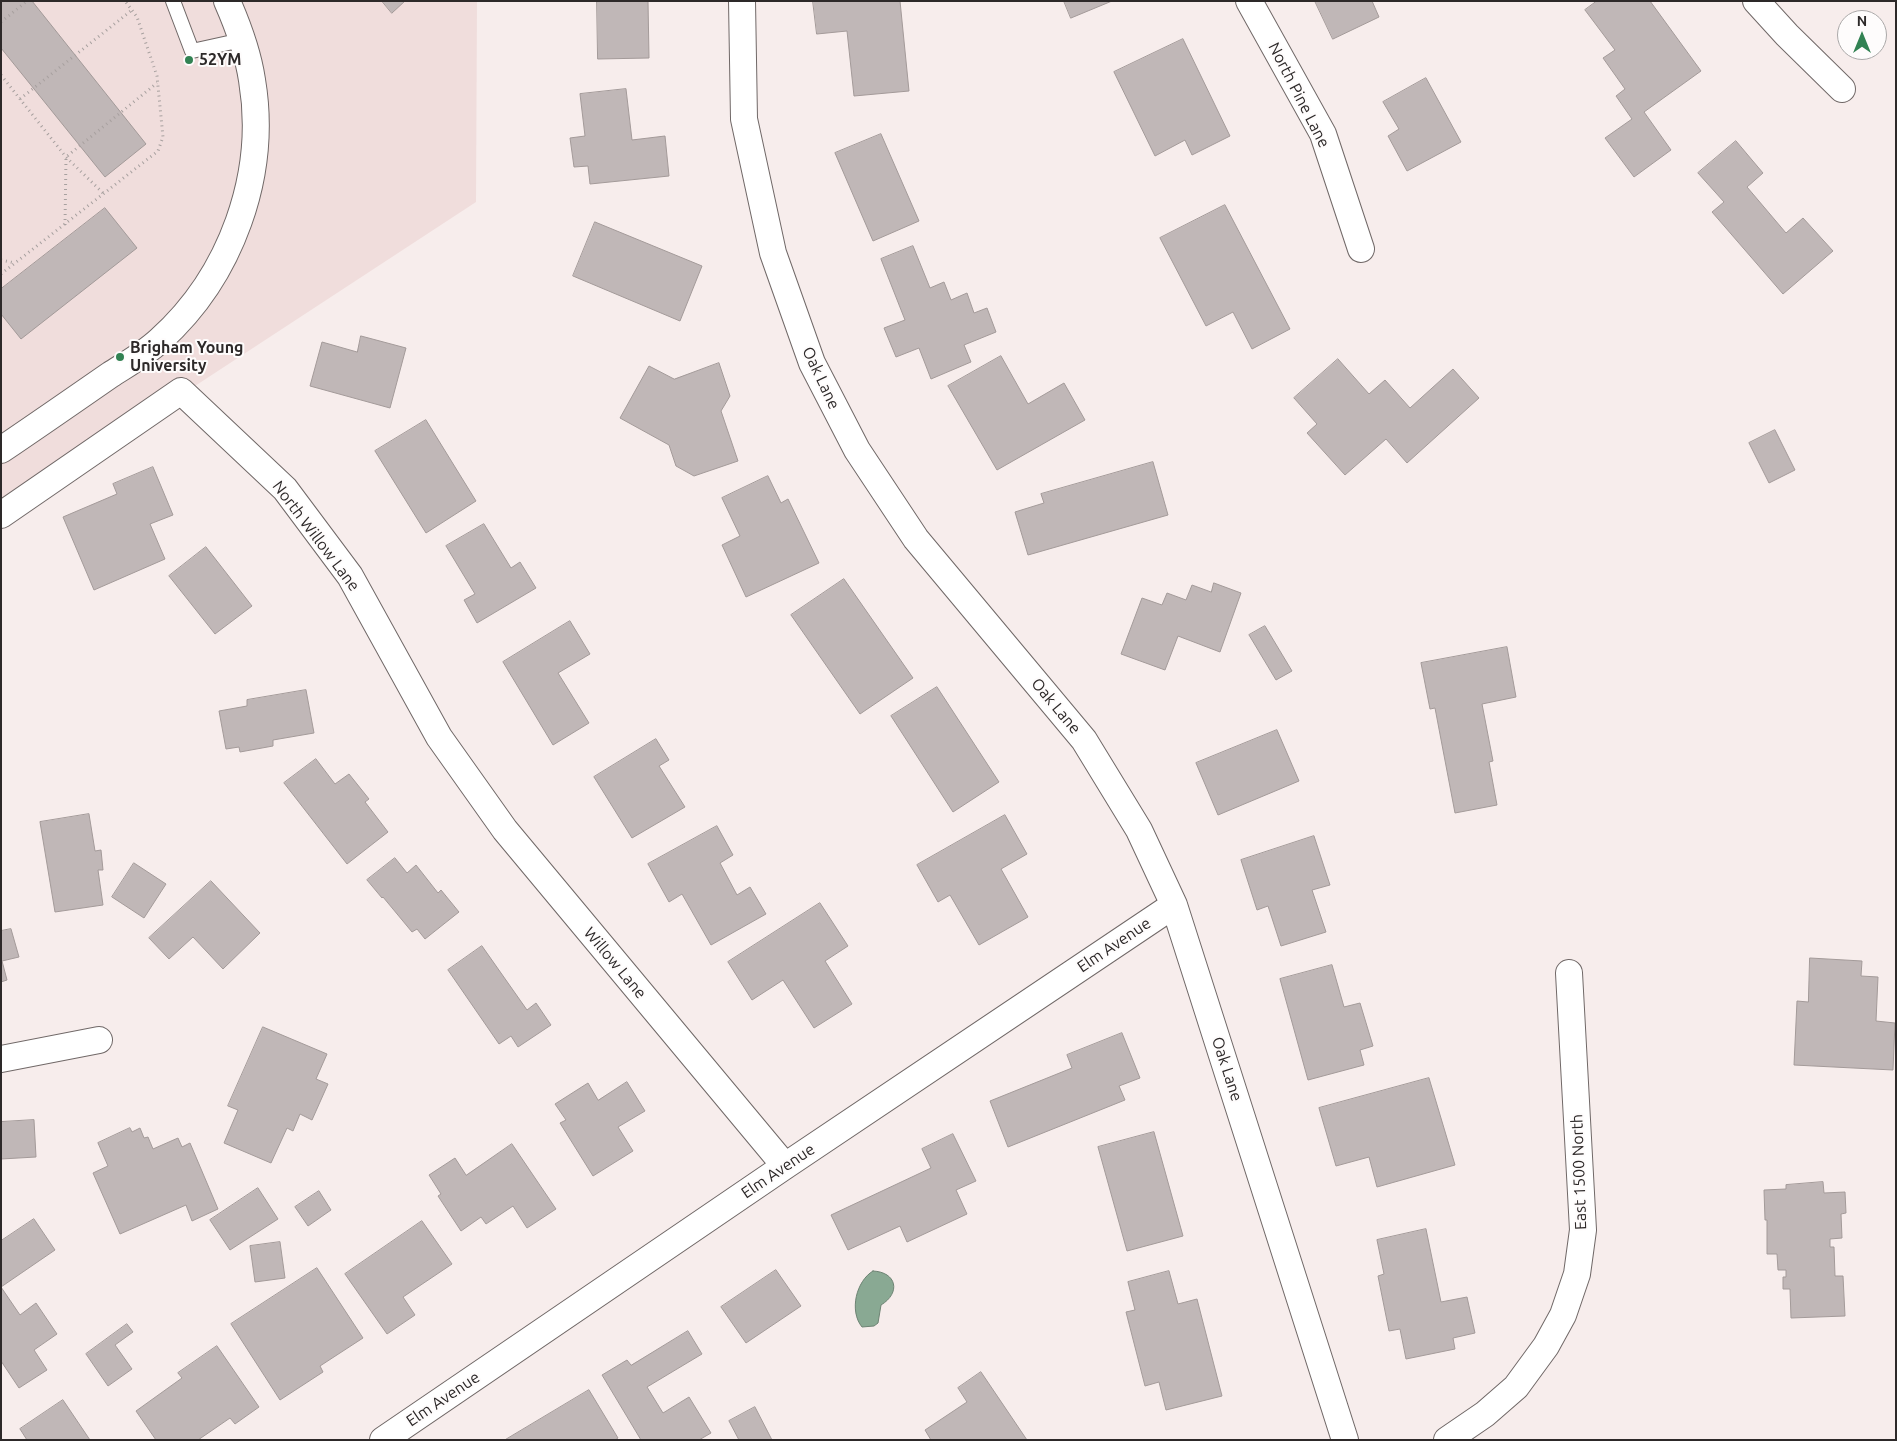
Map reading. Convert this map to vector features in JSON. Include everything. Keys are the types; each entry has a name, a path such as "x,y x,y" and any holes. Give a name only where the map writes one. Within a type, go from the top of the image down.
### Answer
{"street":[{"path":"1,450 159,341 190,309 220,267 238,227 250,183 256,132 252,80 240,30 227,1"},
{"name":"Oak Lane","path":"742,1 744,119 774,253 812,363 857,450 916,539 1084,740 1140,830 1174,905 1345,1440"},
{"name":"North Pine Lane","path":"1250,1 1323,134 1361,249"},
{"path":"1756,1 1787,35 1842,89"},
{"name":"North Willow Lane","path":"1,515 181,392 285,489 350,576 439,737 452,755"},
{"name":"Willow Lane","path":"452,755 505,830 786,1166"},
{"name":"Elm Avenue","path":"383,1440 1174,905"},
{"name":"East 1500 North","path":"1446,1440 1485,1414 1516,1387 1546,1346 1563,1315 1577,1274 1583,1230 1569,973"},
{"path":"1,1059 99,1040"}],"lane":[{"path":"173,1 192,51 242,40"}],"path":[{"path":"1,22 27,1"},
{"path":"1,274 158,151 163,137 158,82 137,17 125,1"},
{"path":"20,99 132,10"},
{"path":"1,75 66,157 104,194"},
{"path":"65,225 66,157 158,82"},
{"path":"1,260 15,263"}],"shaded area":[{"name":"Brigham Young University","path":"1,1 477,1 476,202 1,513"},
{"path":"873,1271 887,1275 894,1284 894,1289 892,1295 881,1305 878,1323 874,1326 862,1327 856,1313 856,1297 862,1282"}],"building":[{"path":"1,1 32,1 146,144 105,177 1,48"},
{"path":"382,1 405,1 392,13"},
{"path":"597,1 648,1 649,58 598,59"},
{"path":"813,1 900,1 909,91 854,96 847,31 817,34"},
{"path":"1064,1 1112,1 1071,18"},
{"path":"1315,1 1372,1 1379,17 1333,39"},
{"path":"1597,1 1650,1 1701,71 1644,112 1671,150 1634,177 1605,138 1632,119 1616,96 1625,89 1603,58 1615,50 1585,10"},
{"path":"1183,39 1230,136 1192,155 1185,140 1155,156 1114,72"},
{"path":"1426,78 1461,142 1407,171 1388,136 1399,129 1383,102"},
{"path":"626,89 632,140 665,136 669,176 590,184 588,166 574,167 570,138 585,136 580,94"},
{"path":"881,134 919,221 873,241 835,153"},
{"path":"1736,141 1763,173 1747,187 1786,233 1803,218 1833,251 1783,294 1712,212 1724,202 1698,173"},
{"path":"1225,205 1290,329 1252,349 1233,312 1206,326 1160,238"},
{"path":"105,208 137,248 21,339 1,314 1,289"},
{"path":"595,222 702,266 680,321 573,276"},
{"path":"913,246 930,288 944,282 951,300 967,293 974,313 987,308 996,332 964,345 971,362 931,379 919,348 896,357 884,328 905,320 881,259"},
{"path":"361,336 406,348 390,408 310,386 322,342 357,352"},
{"path":"1001,356 1028,404 1064,383 1085,420 997,470 948,386"},
{"path":"1338,359 1369,394 1385,380 1410,408 1453,369 1479,398 1407,463 1386,439 1345,475 1307,433 1317,424 1294,398"},
{"path":"719,363 730,396 721,411 738,461 694,476 676,466 669,445 620,418 649,366 674,379"},
{"path":"426,420 476,501 426,533 375,451"},
{"path":"1775,430 1795,470 1769,483 1749,443"},
{"path":"1153,462 1168,515 1028,555 1015,512 1044,503 1041,494"},
{"path":"153,467 173,515 150,524 165,559 94,590 63,517 117,494 113,484"},
{"path":"768,476 781,503 788,499 819,563 746,597 722,545 740,536 722,498"},
{"path":"484,524 511,568 520,562 536,588 477,623 464,600 475,594 446,546"},
{"path":"206,547 252,606 215,634 169,576"},
{"path":"844,579 913,678 860,714 791,615"},
{"path":"1214,583 1241,593 1220,652 1178,636 1165,670 1121,654 1142,598 1162,605 1167,593 1186,600 1192,585 1211,592"},
{"path":"570,621 590,654 558,673 589,723 553,745 503,662"},
{"path":"1265,626 1292,671 1276,680 1249,635"},
{"path":"1507,647 1516,697 1482,704 1493,761 1489,762 1497,805 1455,813 1435,708 1430,709 1421,663"},
{"path":"937,687 999,782 953,812 891,716"},
{"path":"306,690 314,733 273,740 273,746 240,752 239,747 226,749 219,711 247,706 247,700"},
{"path":"1277,730 1299,781 1218,815 1196,763"},
{"path":"656,739 669,760 659,766 685,807 632,838 594,777"},
{"path":"316,759 335,784 349,774 369,799 365,802 388,832 347,864 284,783"},
{"path":"89,814 95,851 101,850 103,870 98,870 103,905 55,912 40,822"},
{"path":"1005,815 1027,854 1001,869 1028,917 979,945 950,895 938,902 917,865"},
{"path":"717,826 733,855 720,863 737,895 750,887 766,914 711,945 682,894 669,902 648,864"},
{"path":"1314,836 1330,885 1312,890 1326,932 1281,946 1268,906 1257,910 1241,860"},
{"path":"395,858 407,873 416,865 438,893 441,890 459,912 425,939 417,929 412,932 367,880"},
{"path":"134,863 166,884 144,918 112,897"},
{"path":"211,881 260,933 223,969 193,937 169,959 149,938"},
{"path":"820,903 848,946 825,961 852,1004 814,1028 783,980 752,1000 728,962"},
{"path":"11,929 19,957 2,961 7,980 1,982 1,931"},
{"path":"482,946 527,1010 536,1003 551,1025 518,1047 511,1036 499,1044 448,970"},
{"path":"1810,958 1862,961 1861,976 1878,977 1876,1021 1895,1023 1893,1070 1794,1065 1797,1001 1808,1002"},
{"path":"1332,965 1344,1007 1360,1003 1373,1046 1360,1050 1364,1065 1308,1080 1280,979"},
{"path":"263,1027 327,1054 316,1079 328,1084 312,1120 300,1114 293,1131 287,1128 271,1163 224,1143 238,1110 228,1106"},
{"path":"1122,1033 1140,1078 1119,1086 1125,1100 1008,1147 990,1101 1072,1068 1067,1055"},
{"path":"1429,1078 1455,1165 1377,1187 1369,1157 1336,1166 1319,1108"},
{"path":"627,1082 645,1111 618,1127 633,1151 593,1176 560,1123 566,1120 555,1104 588,1083 598,1100"},
{"path":"34,1120 36,1157 1,1159 1,1122"},
{"path":"130,1128 132,1132 140,1128 144,1138 148,1137 153,1149 178,1138 182,1147 190,1143 218,1209 192,1221 186,1205 120,1234 93,1173 108,1166 98,1143"},
{"path":"1154,1132 1183,1236 1127,1251 1098,1147"},
{"path":"953,1134 976,1181 956,1190 967,1214 907,1242 900,1226 848,1250 831,1215 931,1168 922,1149"},
{"path":"512,1144 556,1209 527,1228 513,1206 486,1224 481,1217 461,1231 438,1196 441,1194 429,1175 455,1158 466,1175"},
{"path":"1823,1182 1824,1193 1845,1192 1846,1213 1841,1214 1842,1238 1830,1239 1830,1247 1834,1247 1835,1276 1843,1276 1845,1316 1791,1318 1790,1289 1783,1289 1783,1277 1786,1277 1786,1270 1778,1270 1777,1254 1767,1254 1767,1220 1765,1220 1764,1190 1786,1189 1786,1185"},
{"path":"258,1188 278,1219 230,1250 210,1220"},
{"path":"319,1191 331,1210 308,1226 295,1207"},
{"path":"34,1219 55,1250 1,1287 1,1241"},
{"path":"422,1221 452,1264 403,1297 415,1315 387,1334 345,1274"},
{"path":"1426,1229 1441,1302 1467,1297 1475,1333 1453,1338 1455,1349 1406,1359 1400,1329 1389,1331 1378,1276 1384,1274 1377,1240"},
{"path":"280,1242 285,1278 255,1282 250,1246"},
{"path":"317,1268 363,1338 320,1366 323,1372 280,1400 231,1324"},
{"path":"776,1270 801,1306 746,1343 721,1307"},
{"path":"1169,1271 1178,1304 1197,1299 1222,1396 1166,1410 1159,1382 1145,1386 1126,1312 1135,1310 1128,1282"},
{"path":"1,1287 20,1315 36,1303 57,1334 34,1350 47,1370 19,1388 1,1361"},
{"path":"127,1324 133,1332 115,1345 132,1369 108,1386 86,1354"},
{"path":"688,1331 702,1354 647,1387 663,1413 689,1397 711,1433 699,1440 641,1440 602,1375 627,1360 631,1365"},
{"path":"217,1346 259,1407 235,1424 230,1418 198,1440 156,1440 136,1411 182,1378 178,1373"},
{"path":"981,1372 1027,1440 931,1440 925,1430 967,1402 958,1388"},
{"path":"589,1390 618,1438 615,1440 505,1440"},
{"path":"63,1400 90,1440 27,1440 20,1429"},
{"path":"755,1407 772,1440 739,1440 729,1421"}],"place":[{"name":"52YM","path":"189,60"},
{"name":"Brigham Young University","path":"120,357"}]}
